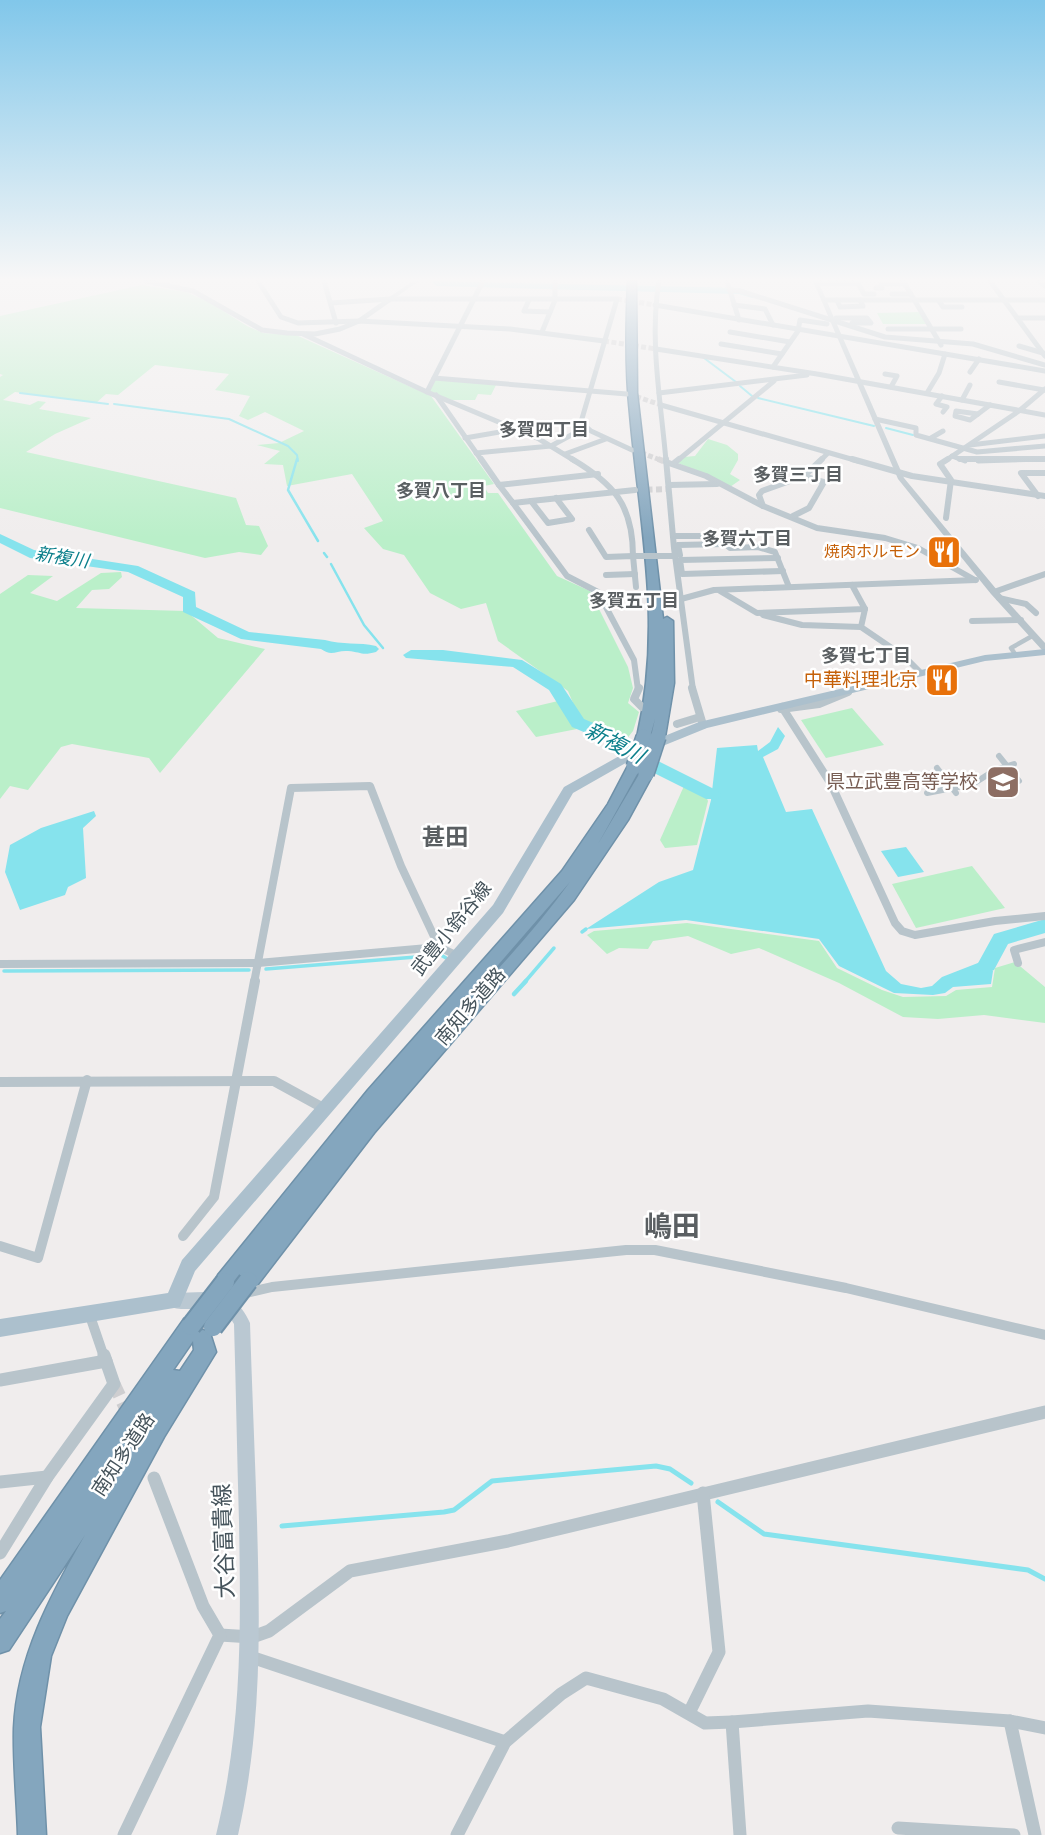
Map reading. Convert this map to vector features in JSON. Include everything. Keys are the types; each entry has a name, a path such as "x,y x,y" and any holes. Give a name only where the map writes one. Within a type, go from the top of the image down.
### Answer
{"highway":[{"name":"南知多道路","path":"632,367 635,427 658,651 651,737"},
{"name":"南知多道路","path":"0,1641 203,1331 222,1291 331,1147 427,1034 537,913 603,825 651,737 664,710 669,650 640,367"},
{"name":"南知多道路","path":"0,1601 146,1388 203,1331 247,1281 396,1093 566,898 602,851 634,764"},
{"path":"32,1835 27,1727 39,1656 57,1609 156,1429 205,1352 203,1331"},
{"path":"0,1581 115,1417 146,1388"}],"main road":[{"name":"武豊小鈴谷線","path":"174,1301 188,1266 505,900 563,795 586,778 634,764 701,721 779,709 921,673 1045,650"},
{"path":"0,1328 222,1291"},
{"name":"大谷富貴線","path":"222,1291 237,1310 242,1323 252,1637 249,1703 235,1804 227,1835"}],"street":[{"path":"373,367 517,429 565,453 598,474 614,492 632,531 636,587"},
{"path":"427,392 440,367"},
{"path":"597,367 581,422 586,428 606,439 632,450"},
{"path":"657,367 670,463 673,536 682,573 783,571"},
{"path":"774,367 1045,415"},
{"path":"852,367 897,473 996,595 1045,650"},
{"path":"927,393 941,367"},
{"path":"970,373 974,367"},
{"path":"1021,367 1045,371"},
{"path":"659,393 817,374"},
{"path":"885,374 897,376 891,387"},
{"path":"434,378 627,394"},
{"path":"670,463 776,380"},
{"path":"1004,382 1045,389"},
{"path":"962,400 970,385"},
{"path":"946,518 951,483 940,464 1020,410 1045,389"},
{"path":"436,396 568,576 598,592 634,660 639,687 634,699 642,707"},
{"path":"942,396 936,404 947,407 943,412"},
{"path":"661,405 897,473 1042,496"},
{"path":"978,414 990,405"},
{"path":"875,419 916,428 916,435 977,452 1045,446"},
{"path":"476,453 551,446 586,428"},
{"path":"465,438 517,429"},
{"path":"931,438 943,430"},
{"path":"966,447 1045,436"},
{"path":"565,453 606,439"},
{"path":"763,506 759,495 762,491 804,476 828,453"},
{"path":"951,456 966,461 1045,458"},
{"path":"670,463 763,506 828,531 885,538 918,548 975,580 986,583"},
{"path":"1042,496 1021,473 1045,472"},
{"path":"499,485 598,474"},
{"path":"793,516 809,508 824,482 804,476"},
{"path":"669,485 719,484"},
{"path":"513,503 635,490"},
{"path":"531,501 548,523 572,519 556,498"},
{"path":"589,530 606,557 778,558"},
{"path":"673,536 716,536 730,548 758,547 775,552 789,587"},
{"path":"677,724 701,721 689,676 678,545 722,542"},
{"path":"606,575 635,574"},
{"path":"996,595 1045,574"},
{"path":"681,599 718,590 975,580"},
{"path":"852,585 865,609 861,627"},
{"path":"718,590 757,613 802,625 861,627 905,657 921,673"},
{"path":"996,595 1026,604 1036,613"},
{"path":"757,613 865,609"},
{"path":"972,621 1021,620"},
{"path":"1015,654 1011,648 1034,635"},
{"path":"779,709 815,754 860,842 895,923 902,932 915,935 995,921 1045,916"},
{"path":"999,756 1019,781"},
{"path":"927,793 973,784 995,770 1014,764"},
{"path":"937,768 956,793"},
{"path":"183,1236 214,1197 291,788 370,786 401,866 439,947"},
{"path":"1018,962 1014,950 1045,942"},
{"path":"0,964 258,963 439,947 458,956"},
{"path":"0,1246 38,1258 87,1080"},
{"path":"0,1082 274,1080 325,1109"},
{"path":"222,1291 626,1250 655,1250 846,1288 1039,1334 1045,1345"},
{"path":"0,1553 47,1477 114,1384 89,1313"},
{"path":"0,1380 106,1361"},
{"path":"220,1635 252,1637 269,1631 350,1571 508,1541 1045,1412"},
{"path":"0,1482 47,1477"},
{"path":"154,1478 203,1606 220,1635"},
{"path":"690,1711 719,1652 703,1493"},
{"path":"124,1835 220,1635"},
{"path":"251,1657 505,1742"},
{"path":"457,1835 505,1742 561,1694 586,1678 634,1687 690,1711 705,1723 868,1711 1010,1721 1045,1728"},
{"path":"1010,1721 1035,1835"},
{"path":"732,1722 740,1835"},
{"path":"898,1828 1014,1835"}],"green space":[{"path":"0,367 153,367 118,395 106,394 96,403 15,392 3,400 30,405 38,401 46,402 39,409 91,418 55,434 26,452 236,498 246,525 259,526 268,546 261,555 239,552 205,558 0,508 0,377 3,375 0,374"},
{"path":"168,367 366,367 431,396 494,484 484,486 488,493 498,493 557,576 590,591 628,667 633,688 628,703 639,712 633,731 625,741 581,722 568,691 498,641 486,603 461,609 430,593 404,555 383,549 364,528 383,521 352,474 287,486 283,465 264,464 280,451 257,445 279,443 304,431 265,412 248,420 239,416 250,396 215,390 229,374"},
{"path":"434,378 497,383 491,395 478,394 475,400 446,400 427,392"},
{"path":"708,439 727,445 738,454 738,460 730,474 740,480 730,487 678,463 684,457 695,456"},
{"path":"121,572 122,577 109,589 92,590 76,608 186,611 218,638 265,649 160,773 149,758 72,744 61,747 28,790 10,786 0,799 0,594 28,575 53,576 30,593 57,601 101,573"},
{"path":"558,701 577,729 536,737 516,711"},
{"path":"852,708 884,745 826,758 801,720"},
{"path":"684,786 705,794 708,801 697,845 665,848 660,840"},
{"path":"972,866 1005,908 916,928 892,884"},
{"path":"687,923 819,941 837,968 903,997 946,996 956,990 992,987 995,968 1015,962 1045,987 1045,1023 984,1015 938,1019 903,1017 839,983 759,948 731,954 688,936 653,941 648,949 619,948 607,954 587,935 594,931"}],"water":[{"path":"778,727 785,736 778,749 763,757 786,812 812,809 886,971 901,984 921,988 932,986 942,977 983,961 993,971 991,984 953,987 945,993 933,995 894,993 839,966 819,939 686,920 586,929 659,882 693,870 711,800 717,748 757,745 758,751 770,742"},
{"path":"94,811 96,816 83,828 86,878 68,887 65,895 20,910 5,872 10,845 41,828"},
{"path":"906,847 924,872 898,877 881,851"}],"waterway":[{"path":"716,367 736,382"},
{"path":"740,386 752,396"},
{"path":"20,393 108,404"},
{"path":"758,398 874,426"},
{"path":"114,404 229,419 288,446 297,455 298,461"},
{"path":"886,428 913,435"},
{"path":"297,459 288,490 318,541"},
{"name":"新複川","path":"0,538 30,554 126,568"},
{"path":"324,553 327,557"},
{"path":"331,564 364,625 383,648"},
{"name":"新複川","path":"133,569 190,595 188,609 246,636 275,639"},
{"name":"新複川","path":"281,640 325,645 332,650 350,646 362,651 371,649"},
{"name":"新複川","path":"411,655 443,655 517,663 555,687 578,723 606,735 626,752 712,795"},
{"path":"987,965 1001,939 1045,926"},
{"path":"582,932 586,929"},
{"path":"524,983 554,948"},
{"path":"266,969 441,955 446,958"},
{"path":"4,971 249,970"},
{"path":"514,994 526,981"},
{"path":"282,1526 454,1510 492,1481 656,1466 670,1469 691,1483"},
{"path":"718,1502 764,1534 1028,1570 1045,1579"}],"tunnel":[{"path":"629,394 661,405"},
{"path":"634,450 663,461"},
{"path":"658,459 666,462"},
{"path":"637,490 669,489"},
{"path":"114,1384 128,1414"}],"place":[{"name":"焼肉ホルモン","path":"944,552"},
{"name":"中華料理北京","path":"942,680"},
{"name":"県立武豊高等学校","path":"1003,782"}],"district":[{"name":"多賀四丁目","path":"544,430"},
{"name":"多賀三丁目","path":"798,475"},
{"name":"多賀八丁目","path":"441,491"},
{"name":"多賀六丁目","path":"747,539"},
{"name":"多賀五丁目","path":"634,601"},
{"name":"多賀七丁目","path":"866,656"},
{"name":"甚田","path":"445,837"},
{"name":"嶋田","path":"672,1227"}]}
